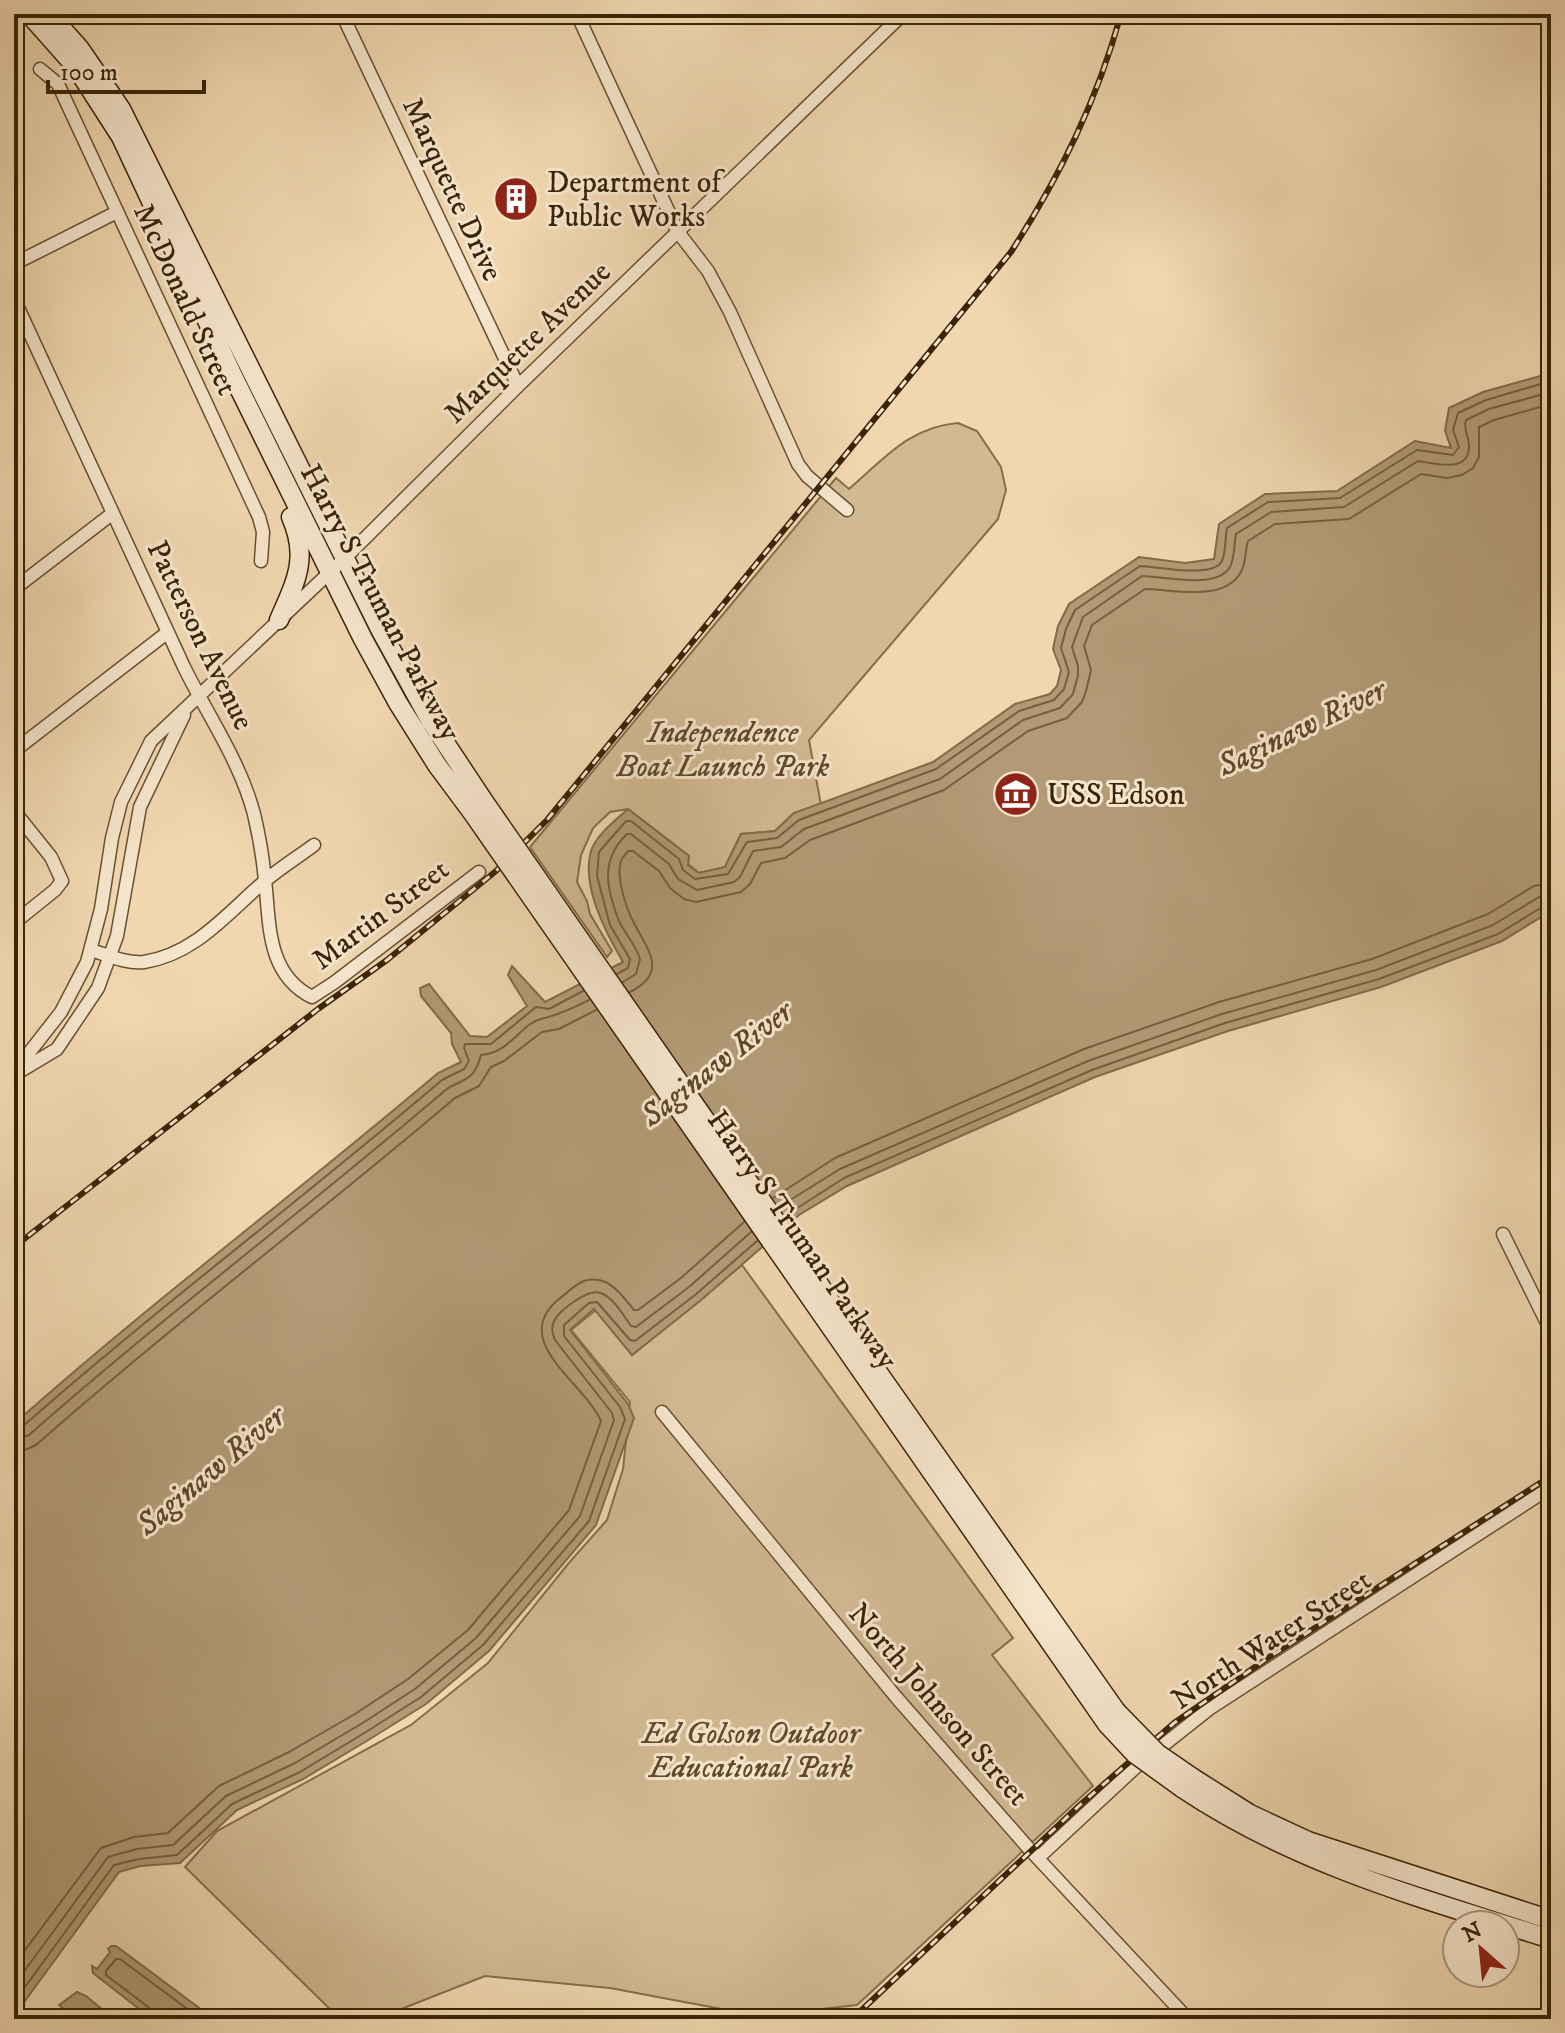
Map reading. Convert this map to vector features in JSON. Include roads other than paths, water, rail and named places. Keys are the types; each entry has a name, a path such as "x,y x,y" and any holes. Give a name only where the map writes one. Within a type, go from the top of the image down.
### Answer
{"main road":[{"name":"Harry S Truman Parkway","path":"29,14 76,67 121,137 329,572 398,703 437,765 479,808"},
{"name":"Harry S Truman Parkway","path":"49,14 80,49 121,109 345,558 479,808 807,1279 856,1341 1111,1717 1238,1823 1328,1866 1418,1899 1551,1939"},
{"path":"279,620 298,574 301,553 280,471"},
{"name":"Harry S Truman Parkway","path":"1187,1783 1308,1841 1349,1857 1551,1920"}],"street":[{"name":"Marquette Drive","path":"342,14 518,386"},
{"path":"577,14 678,232 708,271 730,312 798,464 807,476 847,510"},
{"name":"Marquette Avenue","path":"14,1074 61,1012 79,980 91,950 101,909 112,838 128,785 151,741 345,558 903,14"},
{"name":"McDonald Street","path":"40,69 58,84 259,517 263,532 261,561"},
{"path":"14,264 117,212"},
{"name":"Patterson Avenue","path":"14,299 168,632 238,768 254,814 265,880 269,934 285,974 299,990 312,997"},
{"path":"14,589 113,513"},
{"path":"14,751 168,632"},
{"name":"Marquette Avenue","path":"14,1074 57,1049 86,1009 111,957 140,807 188,707"},
{"path":"14,811 51,857 62,881 14,923"},
{"path":"91,950 142,962 187,947 226,919 265,880 314,845"},
{"name":"Martin Street","path":"312,997 479,872"},
{"path":"1503,1234 1551,1331"},
{"name":"North Johnson Street","path":"662,1412 896,1697 1038,1858 1188,2019"},
{"name":"North Water Street","path":"1038,1858 1146,1758 1209,1709 1551,1487"}],"water":[{"name":"Saginaw River","path":"1551,373 1551,911 1502,941 1381,987 1228,1031 1095,1077 847,1186 799,1215 632,1355 594,1309 570,1330 628,1404 634,1418 596,1525 489,1651 426,1704 303,1779 237,1810 180,1863 140,1866 119,1872 14,2016 14,1424 118,1334 438,1073 461,1062 452,1044 451,1033 421,996 420,988 429,984 470,1036 487,1037 527,1006 508,975 512,966 545,1002 623,962 597,909 589,879 589,865 597,839 628,809 689,856 688,865 699,873 725,867 741,834 775,831 794,813 933,762 1015,704 1050,694 1057,686 1061,670 1053,649 1058,626 1069,604 1139,557 1185,563 1214,559 1219,524 1265,494 1337,491 1415,441 1451,448 1445,431 1449,408 1483,392"},
{"path":"111,1946 116,1946 214,2019 152,2019 93,1973 92,1966 97,1969"},
{"path":"77,1992 114,2019 59,2019 65,2010 59,2005"}],"railway":[{"path":"14,1247 318,1009 387,960 496,871 547,820 1011,252 1045,195 1089,107 1121,14"},
{"path":"852,2019 1081,1804 1174,1723 1268,1658 1551,1476"}],"place":[{"name":"Department of Public Works","path":"516,199"},
{"name":"USS Edson","path":"1016,794"}],"park label":[{"name":"Independence Boat Launch Park","path":"723,749"},
{"name":"Ed Golson Outdoor Educational Park","path":"751,1750"}]}
